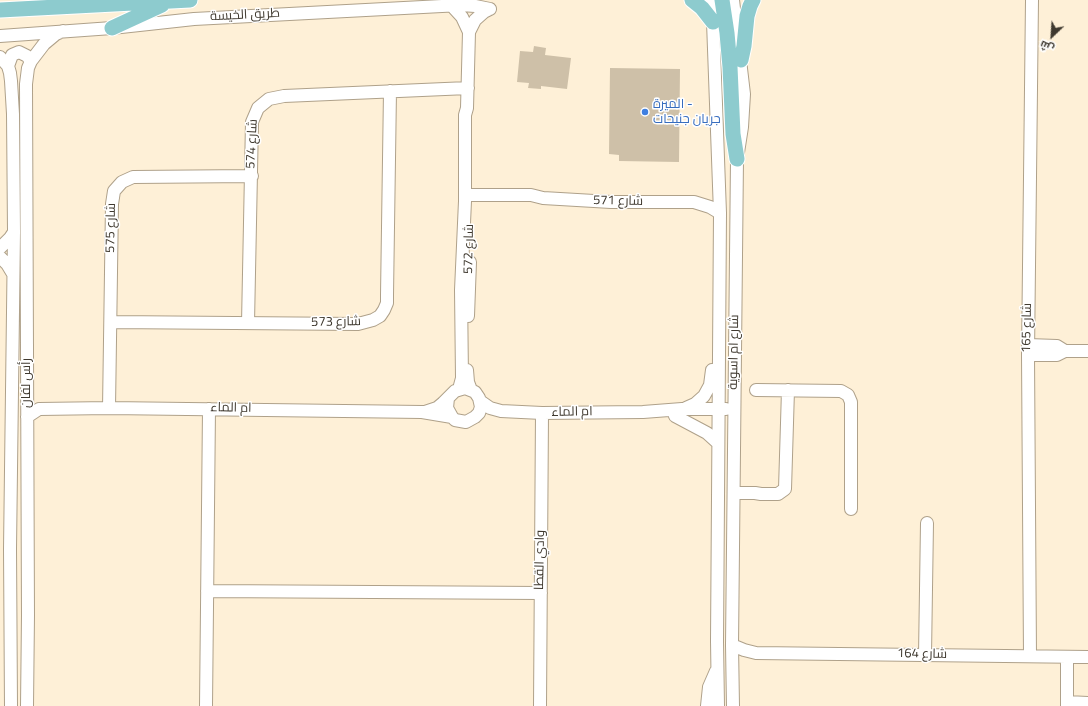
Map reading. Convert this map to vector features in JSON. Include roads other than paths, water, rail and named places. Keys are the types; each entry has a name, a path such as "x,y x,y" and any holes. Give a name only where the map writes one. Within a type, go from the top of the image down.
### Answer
{"main road":[{"path":"0,10 190,0"},
{"path":"692,0 702,8 712,22"},
{"path":"722,0 730,67 733,134 737,159"},
{"path":"741,60 747,16 750,6 754,0"},
{"path":"112,28 172,1"}],"street":[{"name":"شارع ام اسوية","path":"709,0 712,22 720,213 718,706"},
{"name":"شارع ام اسوية","path":"733,706 732,645 737,159 744,110 741,60 734,0"},
{"name":"شارع 165","path":"1030,656 1028,350 1032,0"},
{"name":"طريق الخيسة","path":"0,36 112,28 194,19 450,5 475,6 490,9 475,20 469,32"},
{"name":"شارع 572","path":"450,5 462,17 469,32 468,108 471,115 468,198 467,368 468,378 472,390"},
{"name":"رأس لفان","path":"27,706 26,84 28,68 31,61 44,44 56,34 63,31"},
{"path":"8,66 12,56 20,52 27,56 31,61"},
{"name":"رأس لفان","path":"0,56 8,66 13,98 14,232 10,506 11,706"},
{"name":"شارع 574","path":"248,323 252,122 258,108 269,99 284,96 468,88"},
{"name":"شارع 573","path":"111,322 366,323 380,316 387,303 390,91"},
{"name":"شارع 575","path":"109,408 112,197 114,191 122,182 133,177 252,176"},
{"name":"شارع 571","path":"694,202 706,197 719,187"},
{"name":"شارع 572","path":"459,389 462,378 460,290 468,198"},
{"name":"شارع 571","path":"468,198 534,201 543,198 611,202 694,202 710,207 720,213"},
{"path":"0,248 14,232"},
{"path":"0,257 7,264 13,274"},
{"path":"718,443 707,433 679,413 700,401 708,391 712,378 714,354 719,338"},
{"path":"1028,350 1057,355 1065,351 1088,351"},
{"path":"465,388 472,390 480,401 479,413 475,418 466,422 460,422 452,417 447,408 448,398 459,389 465,388"},
{"path":"756,390 841,391 850,397 851,509"},
{"path":"734,496 755,493 778,494 782,492 785,487 788,390"},
{"path":"27,395 32,403 39,409 27,417"},
{"name":"ام الماء","path":"422,412 437,408 448,398"},
{"name":"ام الماء","path":"480,401 490,408 501,412"},
{"name":"ام الماء","path":"39,409 109,408 422,412 452,417"},
{"path":"206,706 208,409"},
{"name":"ام الماء","path":"475,418 501,412 542,414 643,412 657,415 679,413 734,413"},
{"name":"وادي القطا","path":"540,706 542,414"},
{"path":"0,521 10,506"},
{"path":"925,655 927,523"},
{"path":"0,536 10,549"},
{"path":"207,591 541,593"},
{"name":"شارع 164","path":"732,645 756,653 1088,657"},
{"path":"733,669 743,660 756,653"},
{"path":"1067,657 1067,704 1088,703"},
{"path":"707,706 709,687 718,668"}],"place":[{"name":"الميرة - جريان جنيحات","path":"645,112"}]}
